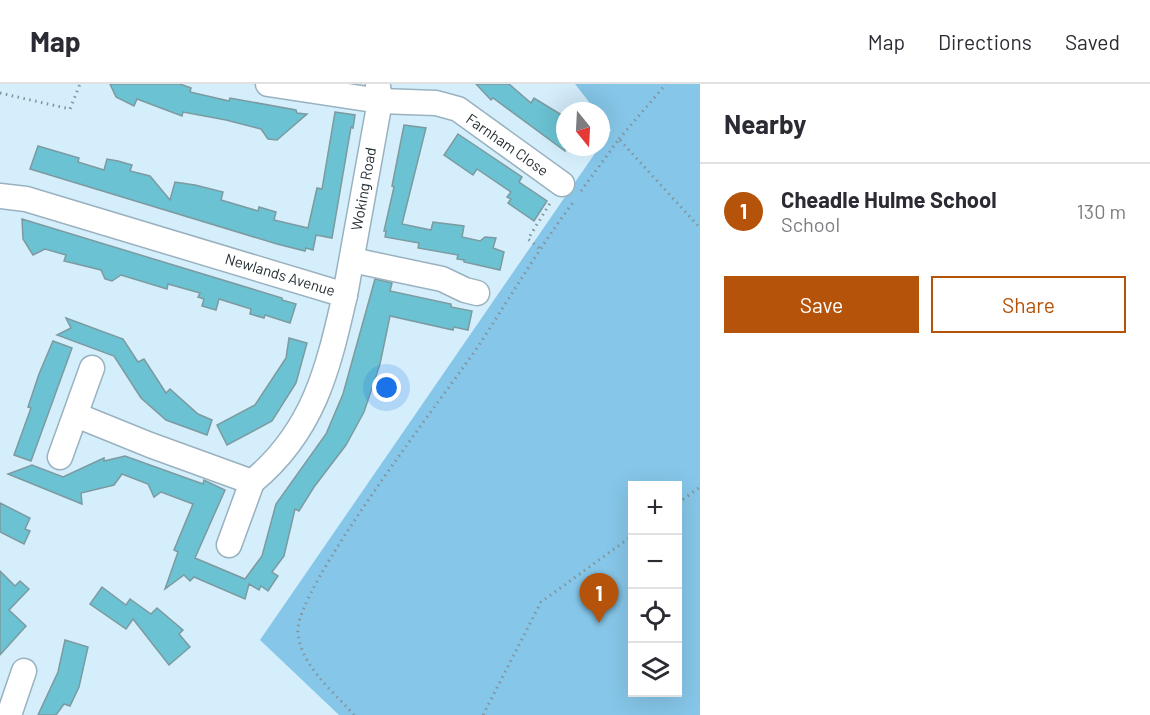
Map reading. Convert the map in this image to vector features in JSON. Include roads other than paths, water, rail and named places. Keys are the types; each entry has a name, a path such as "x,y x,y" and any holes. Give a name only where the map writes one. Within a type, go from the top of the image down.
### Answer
{"street":[{"name":"Farnham Close","path":"268,84 379,92 436,103 458,110 562,184"},
{"name":"Woking Road","path":"345,295 379,92"},
{"name":"Newlands Avenue","path":"0,196 26,199 345,295 330,359 309,415 267,469 252,482"},
{"path":"352,260 442,279 477,293"},
{"path":"60,457 92,368"},
{"path":"76,415 252,482 229,545"},
{"path":"9,715 24,671"}],"place":[{"name":"Cheadle Hulme School","path":"599,623"}]}
